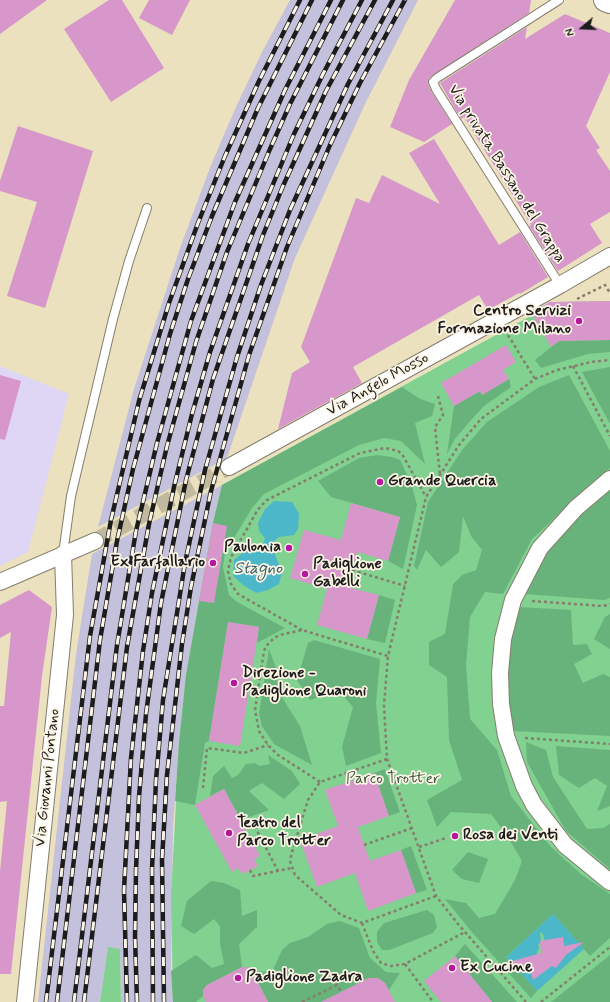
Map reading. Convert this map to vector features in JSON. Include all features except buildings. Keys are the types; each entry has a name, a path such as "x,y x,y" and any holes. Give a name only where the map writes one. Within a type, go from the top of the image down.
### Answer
{"street":[{"path":"605,0 610,2"},
{"name":"Via Angelo Mosso","path":"229,467 610,256"},
{"path":"610,479 576,508 540,548 513,600 503,639 500,673 506,736 524,786 540,816 565,845 590,868 610,882"},
{"path":"0,582 95,541"},
{"name":"Via Giovanni Pontano","path":"25,1002 64,615 63,554"}],"lane":[{"name":"Via privata Bassano del Grappa","path":"558,0 555,4 437,78 433,82 560,285"},
{"path":"63,554 71,496 113,319 129,261 147,208"}],"path":[{"path":"570,302 605,285 610,293"},
{"path":"504,330 535,379"},
{"path":"526,1002 436,896 387,759 384,705 388,656 426,497 459,445 481,418 535,379 573,366 610,360"},
{"path":"573,366 610,436"},
{"path":"438,396 443,415 435,427 440,475"},
{"path":"388,656 302,630 238,594 231,584 228,571 231,557 257,511 268,500 360,452 385,448 398,451 402,454 426,497"},
{"path":"352,570 405,586"},
{"path":"513,600 603,606 610,604"},
{"path":"302,630 274,638 264,651 255,710 259,731 268,745 278,755 320,782"},
{"path":"506,736 610,744"},
{"path":"203,788 207,748 244,753 268,745"},
{"path":"387,759 320,782 308,800 292,852 290,861 292,868 300,882 341,915 362,923 436,896"},
{"path":"252,821 278,871"},
{"path":"364,845 412,828"},
{"path":"419,847 446,838"},
{"path":"255,846 263,842"},
{"path":"250,870 254,876 292,868"},
{"path":"362,923 373,951 380,963 391,966 405,964 465,932"},
{"path":"541,1002 610,947"},
{"path":"405,964 433,1002"},
{"path":"302,1002 337,985 341,992"}],"shaded area":[{"path":"290,0 418,0 365,104 295,258 227,458 98,527 134,389 180,248 211,165 236,107 262,52"},
{"path":"0,366 69,394 28,552 0,566"},
{"path":"222,485 213,523 186,675 179,743 173,827 171,971 173,1002 121,1002 120,950 108,948 100,1002 38,1002 76,654 92,554"}],"green space":[{"name":"Parco Trotter","path":"610,301 610,1002 173,1002 171,897 179,743 186,675 213,523 222,485 556,302"},
{"path":"610,340 610,352 588,354 541,368 535,360 559,341"},
{"path":"610,367 610,424 582,372"},
{"path":"569,375 610,451 610,468 595,480 532,539 503,594 485,592 470,617 466,665 470,719 497,750 511,796 551,847 582,875 610,894 610,938 590,956 553,914 506,957 537,991 531,998 471,931 445,899 466,903 479,918 495,914 515,880 522,861 506,834 491,814 451,812 437,827 427,800 462,780 449,740 447,677 429,665 429,642 445,634 453,584 462,575 476,570 482,550 471,536 463,516 459,552 441,567 426,550 417,570 414,566 428,502 462,450 487,422 539,387"},
{"path":"509,379 511,387 484,406 455,439 447,454 454,406 480,391 482,395"},
{"path":"402,387 420,399 435,404 432,416 415,423 425,464 401,441 384,438 359,445 264,494 252,508 225,553 223,567 229,595 237,602 285,628 257,643 259,627 228,622 209,741 205,743 195,805 175,801 186,675 213,523 222,485"},
{"path":"377,455 392,457 400,460 411,483 417,505 403,569 388,561 400,517 331,497 318,481 359,458"},
{"path":"610,491 610,598 604,600 525,594 542,555 592,503"},
{"path":"379,595 395,600 385,643 367,639"},
{"path":"519,607 571,610 573,645 587,644 592,654 574,664 583,683 603,674 610,677 610,736 513,731 507,701 508,672 510,637"},
{"path":"610,614 610,649 594,639 605,617"},
{"path":"314,640 380,659 376,703 381,753 346,766 342,747 353,707 339,691 310,700 297,680 308,643"},
{"path":"269,649 276,668 278,691 300,726 312,765 274,744 262,726 259,713"},
{"path":"526,742 546,750 553,777 587,829 603,828 610,824 610,869 566,831 527,762"},
{"path":"556,746 610,750 610,806 597,811 607,786 595,778 579,788 559,775"},
{"path":"268,755 292,771 300,784 284,799 262,783 249,791 269,810 241,820 224,789 210,796 213,776 224,766 232,778 238,775 246,764 255,763 259,766 270,764"},
{"path":"385,769 400,812 389,816 374,773"},
{"path":"411,846 427,890 416,893 401,850"},
{"path":"468,852 488,859 479,883 462,879 452,870"},
{"path":"211,881 224,883 240,890 242,916 257,910 257,927 239,944 242,967 207,985 203,990 203,996 196,1002 173,1002 171,971 196,955 212,968 224,964 220,944 220,926 214,919 194,934 181,926 187,901"},
{"path":"427,910 434,915 437,927 433,933 389,950 382,950 377,942 377,932 384,923"},
{"path":"340,921 359,928 370,958 386,972 400,973 389,990 385,983 378,978 369,978 321,1002 268,1002 252,971 272,972 282,950 290,943 308,937 327,924"},
{"path":"465,944 517,1002 492,1002 455,956"},
{"path":"108,947 120,949 121,1002 100,1002"},
{"path":"610,955 610,1002 551,1002"}],"water":[{"name":"Stagno","path":"274,501 292,502 299,514 298,529 294,535 279,537 273,542 274,552 282,572 279,584 268,590 256,593 243,585 233,576 234,560 252,545 263,544 265,538 259,531 258,523 265,509"},
{"path":"553,914 584,949 537,991 506,957","holes":["540,932 543,934 545,942 554,939 531,973 524,960 525,957 535,957 539,948 538,944 541,943"]}],"tunnel":[{"path":"95,541 229,467"}],"railway":[{"path":"46,1002 90,636 111,520 139,401 169,303 198,223 225,156 259,81 300,0"},
{"path":"57,1002 100,640 117,541 133,469 170,334 188,279 212,216 258,108 312,0"},
{"path":"74,1002 117,645 136,531 157,443 191,321 235,202 285,90 331,0"},
{"path":"84,1002 127,647 149,524 167,446 196,342 227,252 290,104 343,0"},
{"path":"127,1002 124,890 131,758 143,651 152,593 174,487 192,414 210,352 248,244 294,134 323,74 362,0"},
{"path":"137,1002 135,936 136,870 139,797 146,714 161,603 186,480 213,379 263,235 283,186 326,91 375,0"},
{"path":"153,1002 152,869 156,780 163,700 185,563 205,470 237,357 261,285 290,210 348,84 393,0"},
{"path":"164,1002 162,860 167,775 182,644 191,587 211,491 249,355 287,247 330,145 360,83 405,0"}],"place":[{"name":"Centro Servizi Formazione Milano","path":"579,321"},
{"name":"Grande Quercia","path":"380,482"},
{"name":"Paulonia","path":"289,548"},
{"name":"Ex Farfallario","path":"213,563"},
{"name":"Padiglione Gabelli","path":"305,574"},
{"name":"Direzione - Padiglione Quaroni","path":"234,683"},
{"name":"Teatro del Parco Trotter","path":"229,833"},
{"name":"Rosa dei Venti","path":"455,836"},
{"name":"Ex Cucine","path":"452,968"},
{"name":"Padiglione Zadra","path":"238,978"}]}
